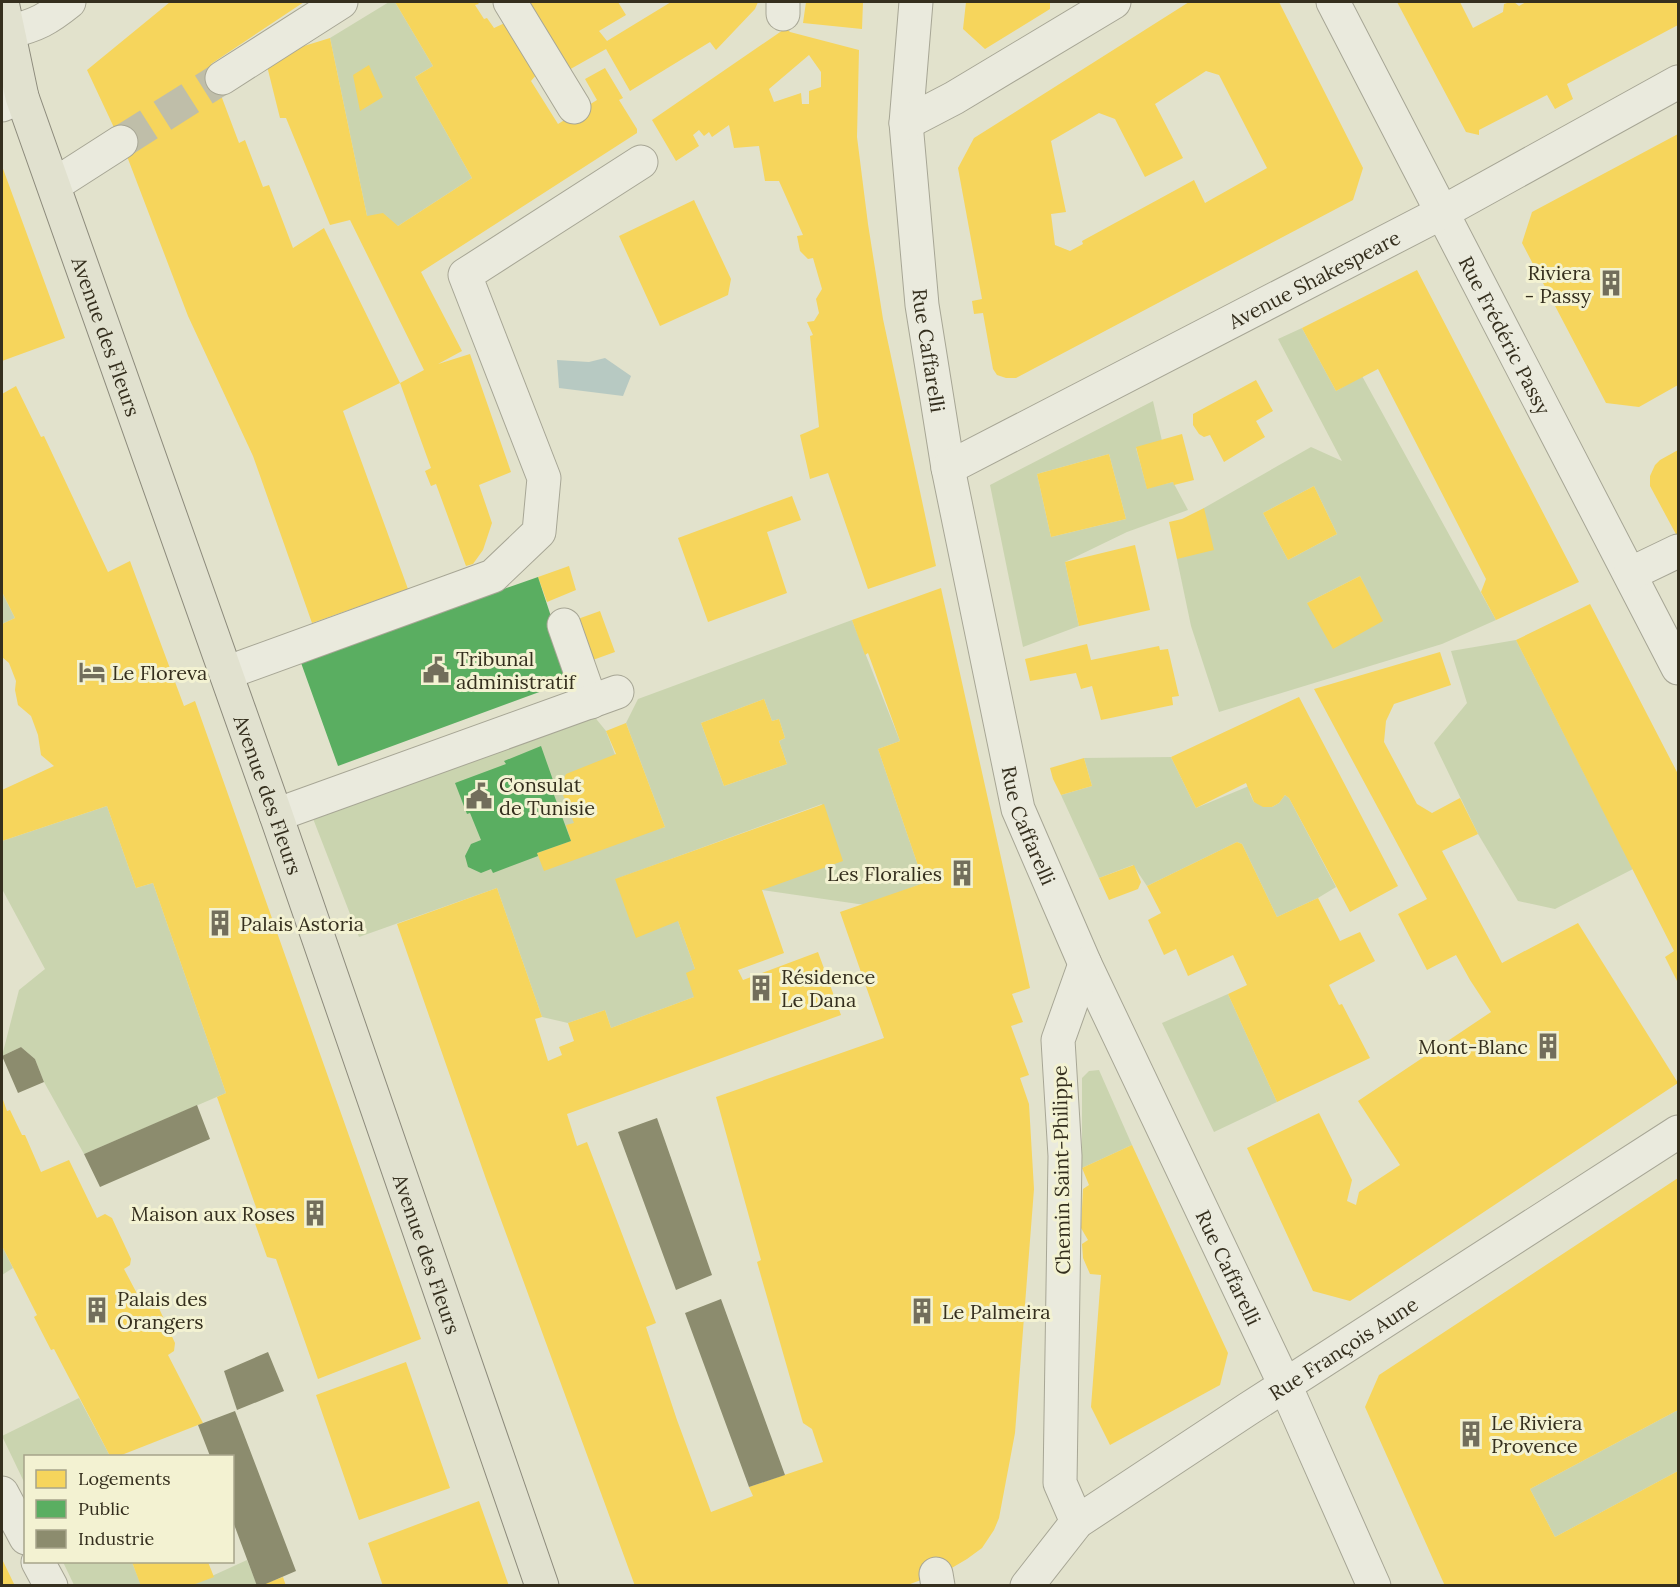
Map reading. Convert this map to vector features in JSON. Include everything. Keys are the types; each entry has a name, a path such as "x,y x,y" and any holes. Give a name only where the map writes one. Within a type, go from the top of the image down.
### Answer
{"main road":[{"name":"Avenue des Fleurs","path":"6,17 12,101 54,185 276,815 542,1586"}],"street":[{"path":"6,17 28,28 48,19 69,2"},
{"path":"222,78 340,2"},
{"path":"510,2 574,106"},
{"name":"Rue Caffarelli","path":"915,2 906,123 922,305 948,468 1018,809 1085,964 1285,1385 1374,1586"},
{"path":"906,123 954,98 1114,2"},
{"name":"Rue Frédéric Passy","path":"1334,2 1678,668"},
{"name":"Avenue Shakespeare","path":"948,468 1443,212 1678,82"},
{"path":"54,185 121,142"},
{"path":"226,673 493,576 539,532 544,478 465,275 641,162"},
{"path":"1630,574 1678,551"},
{"path":"276,815 604,697 564,626"},
{"name":"Chemin Saint-Philippe","path":"1077,1522 1060,1483 1065,1156 1058,1040 1085,964"},
{"name":"Rue François Aune","path":"1027,1586 1077,1522 1678,1132"},
{"path":"2,1492 24,1534"},
{"path":"39,1563 51,1586"}],"green space":[{"path":"389,2 395,2 433,66 415,77 472,178 398,226 367,216 330,38"},
{"path":"1302,328 1336,391 1362,376 1496,620 1442,644 1219,712 1191,626 1177,559 1204,508 1311,447 1342,461 1278,339","holes":["1314,486 1337,534 1288,560 1263,513","1360,576 1382,621 1307,603"]},
{"path":"1153,401 1162,441 1136,448 1147,488 1173,482 1188,510 1127,532 1065,562 1079,626 1023,647 990,485","holes":["1109,454 1126,519 1051,537 1037,474"]},
{"path":"2,592 15,618 2,624"},
{"path":"852,620 900,741 878,749 924,883 865,905 762,890 822,804 616,879 678,921 695,969 694,997 611,1028 605,1010 568,1023 542,1017 497,888 359,937 312,816 593,715 606,731 645,833 665,827 626,723 638,699","holes":["764,699 772,721 779,719 785,738 779,741 787,764 724,786 701,723"]},
{"path":"1516,640 1633,869 1555,909 1518,901 1478,834 1434,743 1467,703 1451,651"},
{"path":"1171,757 1196,808 1249,786 1254,802 1272,807 1279,803 1285,795 1289,798 1336,887 1277,917 1242,844 1237,842 1147,886 1133,865 1099,878 1061,795 1092,786 1084,758"},
{"path":"107,806 136,888 153,883 226,1093 84,1154 44,1082 35,1059 21,1047 2,1056 19,990 45,969 2,889 2,841"},
{"path":"1228,994 1277,1102 1214,1132 1162,1023"},
{"path":"1099,1070 1132,1145 1082,1168 1082,1078 1089,1071"},
{"path":"2,1246 13,1268 2,1275"},
{"path":"79,1398 109,1455 24,1455 24,1482 2,1436"},
{"path":"1678,1410 1678,1471 1555,1537 1530,1489"},
{"path":"247,1560 257,1585 190,1586"},
{"path":"63,1563 132,1563 141,1585 74,1585"}],"shaded area":[{"path":"605,358 631,376 623,396 559,388 557,360 589,362"}],"building: Logements":[{"path":"170,2 304,2 211,64 216,69 219,90 239,143 245,140 263,187 269,185 293,248 324,228 400,383 343,411 408,589 312,623 253,456 188,316 125,151 87,70"},
{"path":"395,2 477,2 479,4 475,5 484,19 487,18 494,28 507,22 537,74 531,81 558,124 597,100 585,79 605,68 623,98 619,100 637,129 637,133 421,272 462,351 438,364 470,354 511,472 479,485 492,523 483,550 473,564 466,566 436,484 431,486 425,471 431,468 400,383 424,370 350,220 330,225 286,118 280,118 265,58 330,38 367,216 383,213 398,226 472,178 415,77 433,66"},
{"path":"527,2 618,2 626,15 599,31 607,41 671,2 758,2 755,9 716,50 710,42 630,91 606,49 567,71"},
{"path":"806,2 863,2 862,29 803,23"},
{"path":"966,2 1050,2 1050,9 985,49 963,29"},
{"path":"1189,2 1279,2 1363,168 1353,200 1016,378 1006,378 997,375 993,369 983,313 974,314 972,301 982,299 958,168 974,138","holes":["1206,71 1219,75 1267,168 1205,203 1194,180 1082,241 1083,244 1070,251 1055,245 1051,214 1066,212 1051,141 1099,113 1115,119 1145,177 1183,158 1155,104"]},
{"path":"1397,2 1460,2 1473,28 1503,12 1504,4 1510,2 1519,6 1526,2 1678,2 1678,25 1567,84 1573,99 1555,109 1547,95 1479,130 1479,135 1466,132"},
{"path":"786,28 790,32 859,50 857,137 868,224 883,319 936,566 868,589 828,473 810,479 800,435 819,427 810,336 813,335 807,322 814,321 819,313 816,299 822,289 813,258 808,259 800,251 797,236 803,235 779,181 765,181 759,146 734,148 729,125 712,137 709,132 704,136 699,130 693,135 699,146 676,161 652,120","holes":["809,55 821,72 821,87 809,91 809,104 802,104 801,93 774,102 769,89"]},
{"path":"369,65 383,97 360,111 353,75"},
{"name":"Riviera - Passy","path":"1678,134 1678,385 1639,407 1606,403 1522,243 1532,212"},
{"path":"2,166 65,338 2,361"},
{"path":"694,200 731,279 728,295 660,326 619,236"},
{"path":"1417,270 1579,582 1496,620 1481,592 1486,579 1378,369 1336,391 1302,328"},
{"path":"1256,380 1273,411 1256,421 1265,437 1224,462 1210,435 1204,437 1193,425 1193,414"},
{"path":"16,386 41,437 44,436 108,572 130,561 184,706 195,701 421,1339 318,1379 276,1259 267,1257 252,1215 257,1210 217,1097 226,1093 153,883 136,888 107,806 2,841 2,790 54,766 41,755 38,735 31,716 18,705 16,681 9,663 2,657 2,624 15,618 2,592 2,394"},
{"path":"1182,434 1194,480 1174,485 1173,482 1147,489 1136,447"},
{"path":"1678,450 1678,538 1650,486 1650,476 1660,460"},
{"path":"1109,454 1126,519 1051,537 1037,474"},
{"path":"1314,486 1337,534 1288,560 1263,513"},
{"path":"792,496 801,520 767,532 787,593 708,622 678,538"},
{"path":"1204,508 1214,550 1177,559 1169,522 1182,519"},
{"path":"1135,545 1150,610 1079,626 1065,562"},
{"path":"569,566 576,590 547,602 538,577"},
{"path":"1360,576 1383,621 1333,649 1307,603"},
{"path":"941,588 1030,988 1012,994 1023,1022 1011,1026 1029,1075 1020,1078 1029,1104 1034,1189 1015,1433 999,1518 982,1548 967,1559 950,1569 905,1586 635,1586 486,1179 397,924 497,888 542,1017 535,1019 548,1061 562,1055 559,1047 574,1041 568,1023 605,1010 611,1028 694,997 686,973 695,969 678,921 636,938 615,879 824,804 843,861 762,890 784,953 738,970 743,980 818,952 841,1015 567,1114 577,1146 587,1142 656,1323 646,1327 711,1512 753,1496 749,1487 823,1462 812,1429 803,1423 757,1262 761,1260 716,1097 884,1038 840,912 924,883 878,749 900,741 868,653 865,655 852,620"},
{"path":"1590,604 1678,774 1678,983 1665,957 1674,951 1516,640"},
{"path":"600,611 615,652 590,661 575,620"},
{"path":"1087,644 1091,660 1159,646 1160,650 1168,649 1179,696 1172,697 1173,705 1101,720 1092,686 1081,689 1076,673 1030,681 1025,659"},
{"path":"1440,652 1451,685 1394,704 1386,721 1384,742 1417,804 1432,813 1460,798 1478,834 1442,851 1502,963 1578,923 1678,1083 1350,1301 1313,1291 1247,1148 1319,1113 1352,1180 1347,1201 1356,1205 1359,1192 1400,1165 1358,1101 1491,1012 1456,955 1427,970 1398,914 1427,899 1314,689"},
{"path":"1299,697 1398,886 1350,912 1289,798 1285,795 1279,803 1272,807 1263,807 1254,802 1246,783 1196,808 1171,757"},
{"path":"764,699 772,721 779,719 785,738 779,741 787,764 724,786 701,723"},
{"path":"626,723 665,827 544,871 537,853 571,841 566,825 574,823 560,787 566,774 616,754 606,731"},
{"path":"1084,758 1092,786 1061,795 1050,768"},
{"path":"1237,842 1242,844 1277,917 1318,898 1340,941 1360,932 1375,961 1329,985 1339,1005 1342,1004 1370,1058 1277,1102 1228,994 1247,985 1233,955 1188,976 1176,949 1164,955 1148,920 1161,913 1147,886"},
{"path":"1134,865 1141,882 1138,889 1109,900 1099,878"},
{"name":"Palais des Orangers","path":"2,1097 7,1111 10,1110 22,1135 25,1135 41,1172 69,1160 97,1218 105,1214 112,1218 131,1259 130,1265 124,1269 142,1303 149,1299 157,1304 175,1343 174,1351 168,1355 203,1423 122,1455 109,1455 54,1349 51,1350 34,1317 37,1315 2,1246"},
{"path":"1132,1145 1228,1353 1220,1385 1110,1445 1091,1407 1101,1275 1090,1274 1083,1258 1082,1244 1088,1240 1081,1228 1083,1189 1089,1185 1082,1168"},
{"path":"1678,1178 1678,1410 1530,1489 1555,1537 1678,1471 1678,1586 1445,1586 1365,1407 1379,1375"},
{"path":"406,1362 450,1488 359,1520 316,1395"},
{"path":"479,1501 509,1586 383,1586 368,1543"},
{"path":"2,1559 15,1586 2,1586"},
{"path":"132,1563 208,1563 214,1577 190,1586 141,1586"},
{"path":"283,1577 286,1586 261,1586 261,1585"}],"building: Public":[{"name":"Tribunal administratif","path":"538,577 572,680 338,766 300,660"},
{"path":"541,746 554,783 550,784 571,841 537,853 538,856 493,873 491,869 481,873 468,867 465,856 471,844 481,840 470,813 467,814 455,783 506,764 504,761"}],"building: Industrie":[{"path":"21,1047 35,1059 44,1082 18,1093 2,1056"},
{"path":"197,1105 210,1139 100,1187 84,1154"},
{"path":"657,1118 712,1275 676,1290 618,1132"},
{"path":"721,1299 785,1475 749,1487 685,1313"},
{"path":"268,1352 284,1391 237,1410 224,1371"},
{"path":"235,1411 296,1571 257,1586 234,1524 234,1455 210,1455 198,1425"}],"tunnel":[{"path":"121,142 222,78"}],"place":[{"name":"Riviera - Passy","path":"1611,283"},
{"name":"Tribunal administratif","path":"436,670"},
{"name":"Le Floreva","path":"92,672"},
{"name":"Consulat de Tunisie","path":"479,796"},
{"name":"Les Floralies","path":"962,873"},
{"name":"Palais Astoria","path":"220,923"},
{"name":"Résidence Le Dana","path":"761,988"},
{"name":"Mont-Blanc","path":"1548,1046"},
{"name":"Maison aux Roses","path":"315,1213"},
{"name":"Palais des Orangers","path":"97,1310"},
{"name":"Le Palmeira","path":"922,1311"},
{"name":"Le Riviera Provence","path":"1471,1434"}]}
